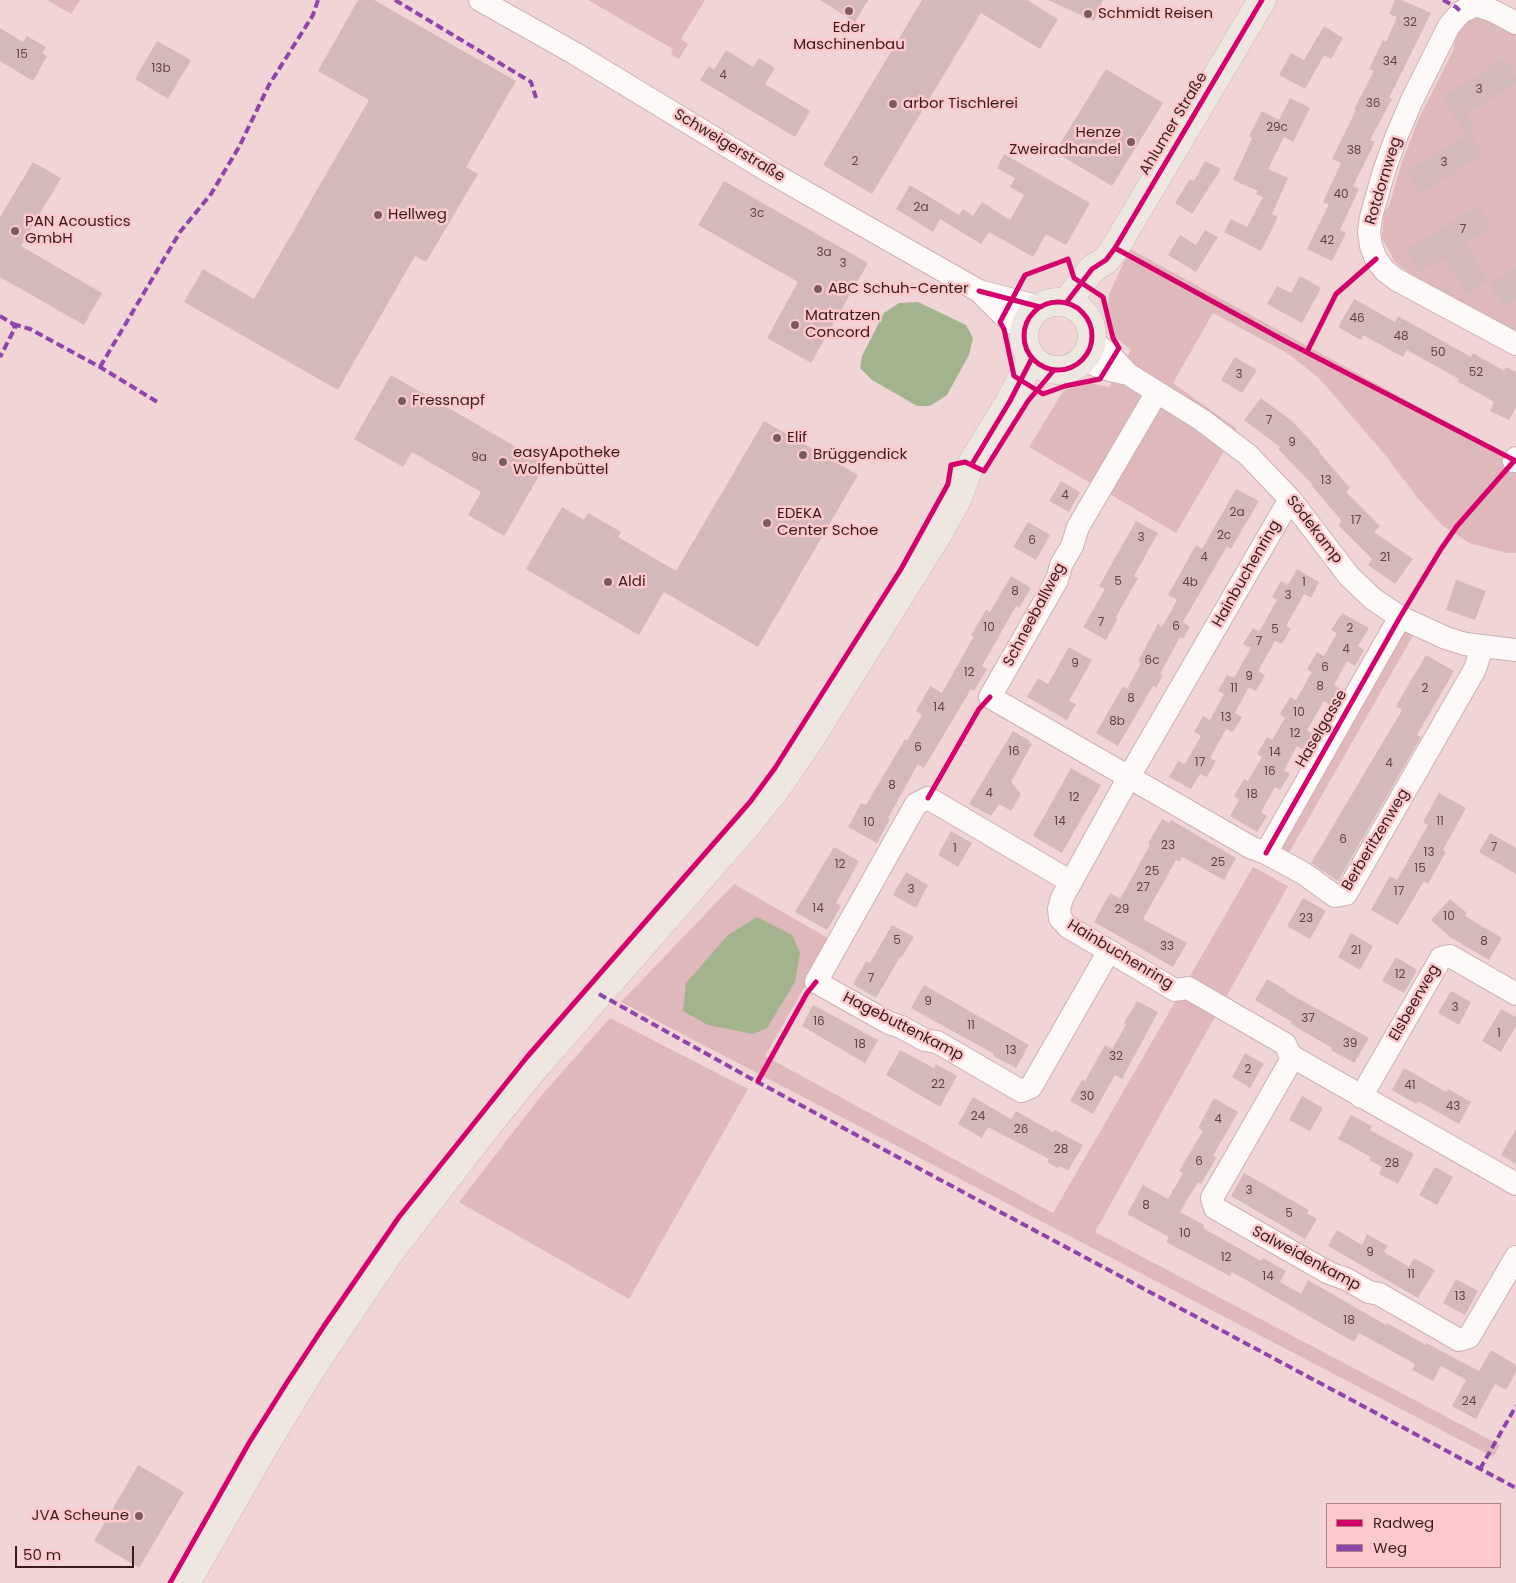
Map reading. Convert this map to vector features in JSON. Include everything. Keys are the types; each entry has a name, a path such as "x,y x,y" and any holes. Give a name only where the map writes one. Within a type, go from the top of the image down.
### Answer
{"main road":[{"name":"Ahlumer Straße","path":"1024,332 1029,318 1073,325 1092,269 1106,260 1262,0"},
{"path":"1024,332 1025,346 1043,364 1069,368 1073,325"},
{"path":"186,1583 268,1440 330,1341 390,1252 537,1065 706,874 766,801 811,738 912,578 957,500 969,468 1010,401 1043,364"}],"street":[{"name":"Schweigerstraße","path":"480,0 582,58 783,179 979,291 1073,325"},
{"name":"Rotdornweg","path":"1516,23 1491,10 1476,5 1461,12 1449,26 1412,100 1397,135 1384,171 1371,217 1369,232 1376,260 1385,271 1397,280 1516,344"},
{"name":"Schweigerstraße","path":"979,291 1003,315 1024,332"},
{"name":"Södekamp","path":"1073,325 1106,369 1128,374 1202,420 1227,438 1266,472 1290,499 1348,576 1373,599 1400,618 1446,638 1482,647 1516,650"},
{"name":"Schneeballweg","path":"1129,777 990,697 1057,580 1061,565 1072,546 1078,527 1157,392"},
{"name":"Hainbuchenring","path":"1290,499 1129,777 1062,898 1059,909 1060,918 1068,927 1109,952 1175,990 1188,988 1285,1044 1289,1054 1293,1057 1516,1184"},
{"name":"Haselgasse","path":"1266,853 1400,618"},
{"name":"Berberitzenweg","path":"1129,777 1252,848 1266,853 1303,874 1335,896 1346,894 1475,669 1482,647"},
{"name":"Hagebuttenkamp","path":"1071,882 928,798 916,804 816,982 889,1023 902,1027 925,1040 936,1042 1021,1091 1031,1087 1109,952"},
{"name":"Elsbeerweg","path":"1361,1096 1440,958 1450,956 1516,994"},
{"name":"Salweidenkamp","path":"1293,1057 1212,1198 1215,1208 1329,1273 1346,1279 1369,1292 1379,1294 1459,1340 1469,1338 1516,1257"}],"shaded area":[{"path":"47,0 80,0 71,14"},
{"path":"588,0 705,0 681,39 688,44 679,59 671,54 673,49"},
{"path":"1476,18 1483,19 1516,35 1516,331 1410,274 1395,262 1382,238 1384,212 1389,206 1401,165 1419,118 1454,49 1455,38 1462,24"},
{"path":"1130,249 1516,460 1516,553 1507,553 1469,543 1442,525 1319,378 1287,353 1213,313 1173,383 1237,429 1176,533 1029,447 1064,390 1090,383 1109,387 1131,350 1115,337 1108,305 1109,294"},
{"path":"918,302 966,325 973,338 969,355 947,395 930,406 917,406 872,380 860,368 862,356 884,313 899,303"},
{"path":"1401,624 1415,632 1282,865 1267,856"},
{"path":"1253,867 1288,886 1095,1232 1500,1445 1493,1457 621,1002 734,884 831,940 765,1056 1053,1213"},
{"path":"757,917 792,935 800,953 795,982 767,1028 753,1034 708,1025 683,1011 686,983 728,935"},
{"path":"610,1018 748,1089 629,1299 459,1202 541,1096"}],"building":[{"name":"Hellweg","path":"358,0 374,0 516,81 466,167 478,174 426,262 415,256 338,390 184,302 203,269 254,299 369,100 318,71"},
{"name":"Eder Maschinenbau","path":"820,0 868,0 855,22"},
{"name":"arbor Tischlerei","path":"922,0 1027,0 1058,19 1040,49 981,13 872,194 823,165"},
{"name":"Schmidt Reisen","path":"1048,0 1103,0 1094,21"},
{"path":"1395,0 1402,0 1431,13 1389,98 1392,99 1370,140 1375,142 1353,186 1359,189 1340,230 1346,233 1332,261 1307,249 1329,204 1323,202 1341,163 1332,159 1356,110 1354,109 1374,71 1369,69 1383,40 1386,42 1397,17 1389,14"},
{"path":"1324,26 1343,38 1331,59 1324,55 1305,89 1279,75 1291,53 1304,60"},
{"path":"0,28 23,42 27,36 46,47 42,53 47,56 33,81 0,61"},
{"path":"157,41 191,60 168,99 135,79"},
{"path":"726,50 753,67 759,58 775,68 765,84 810,111 795,137 700,80 709,66 714,70"},
{"path":"1504,58 1516,77 1516,83 1467,114 1477,130 1470,134 1483,154 1420,194 1406,172 1466,135 1442,97"},
{"path":"1106,69 1163,103 1112,186 1055,152"},
{"path":"1290,98 1310,108 1293,142 1284,137 1268,169 1288,178 1272,214 1278,217 1261,251 1224,232 1231,219 1247,227 1263,197 1256,194 1258,191 1233,180 1252,138 1249,136 1262,111 1279,120"},
{"path":"1004,154 1090,203 1066,245 1046,234 1033,257 989,232 981,244 940,219 933,232 896,209 910,185 959,215 963,209 973,216 982,202 1010,220 1024,195 1010,187 1015,178 997,168"},
{"path":"1205,161 1221,169 1192,214 1175,203 1190,179 1194,181"},
{"path":"33,162 61,178 21,246 102,293 84,325 0,277 0,217"},
{"path":"724,181 868,263 811,363 767,338 798,282 698,225"},
{"path":"1478,206 1491,228 1465,244 1489,281 1467,295 1443,258 1419,272 1405,250"},
{"path":"1205,230 1218,237 1196,272 1168,255 1180,235 1196,245"},
{"path":"1516,267 1516,299 1504,306 1489,284"},
{"path":"1300,276 1321,288 1302,323 1267,304 1277,286 1291,293"},
{"path":"1354,299 1395,322 1398,316 1471,357 1473,353 1504,371 1506,367 1516,372 1516,407 1509,420 1490,411 1494,402 1457,381 1459,379 1407,350 1403,357 1363,335 1361,340 1338,327"},
{"path":"1235,357 1257,370 1242,393 1221,380"},
{"path":"391,375 546,464 504,536 468,515 481,492 412,452 403,467 354,439"},
{"path":"1261,398 1292,421 1320,451 1350,488 1346,492 1380,526 1374,532 1413,559 1395,584 1368,565 1372,559 1338,525 1342,521 1312,484 1278,449 1280,447 1244,420"},
{"name":"EDEKA Center Schoe","path":"764,421 858,475 758,647 664,592 639,635 526,569 562,507 584,520 588,513 621,532 618,537 676,571"},
{"path":"1061,481 1080,492 1069,512 1049,501"},
{"path":"1236,489 1259,501 1231,549 1227,546 1183,622 1190,627 1183,639 1180,637 1160,674 1163,675 1156,688 1153,686 1118,746 1096,733 1123,686 1127,689 1141,663 1138,661 1158,624 1162,627 1177,600 1168,595 1196,545 1202,549"},
{"path":"1136,521 1158,533 1134,576 1138,578 1116,617 1118,618 1106,640 1083,627 1105,589 1099,586"},
{"path":"1028,522 1050,535 1036,560 1013,547"},
{"path":"1297,569 1319,582 1311,598 1304,594 1286,626 1291,628 1282,644 1275,641 1258,671 1265,675 1256,691 1249,687 1235,713 1242,717 1233,732 1226,729 1210,758 1216,761 1207,777 1200,774 1191,789 1169,777 1178,761 1185,764 1201,736 1194,732 1203,716 1210,720 1224,694 1218,691 1227,675 1234,678 1251,648 1243,644 1253,628 1259,632 1277,600 1272,597 1281,581 1288,585"},
{"path":"1011,576 1031,588 1019,608 1016,606 982,666 987,669 974,691 971,689 924,768 918,764 888,818 890,819 877,843 848,827 861,803 866,805 905,739 907,741 922,715 916,711 930,686 942,693 974,636 971,635 986,610 990,612"},
{"path":"1456,580 1486,591 1475,620 1446,610"},
{"path":"1342,613 1369,628 1358,646 1364,650 1355,666 1347,661 1334,685 1340,689 1330,705 1324,701 1307,730 1313,734 1304,750 1297,746 1284,770 1290,774 1280,790 1275,787 1261,812 1267,816 1257,832 1230,816 1239,800 1234,796 1244,779 1248,781 1262,757 1257,754 1267,737 1272,740 1285,718 1280,714 1290,697 1296,700 1312,672 1307,669 1317,652 1324,656 1337,633 1331,630"},
{"path":"1069,647 1092,660 1069,701 1076,704 1067,720 1027,697 1038,678 1048,684"},
{"path":"1426,655 1454,671 1417,735 1421,737 1338,881 1311,863 1402,710 1396,706"},
{"path":"1013,731 1032,744 1011,782 1021,794 1011,811 999,804 991,816 969,804"},
{"path":"1071,768 1101,785 1062,853 1033,836"},
{"path":"1439,793 1466,808 1443,850 1446,852 1428,884 1424,881 1398,925 1371,910 1390,876 1397,880 1428,825 1423,822"},
{"path":"1162,819 1169,823 1171,820 1236,858 1224,880 1182,857 1180,862 1176,860 1143,919 1187,943 1173,967 1094,922 1110,893 1120,899"},
{"path":"951,831 972,843 958,867 938,855"},
{"path":"1490,833 1516,848 1516,874 1479,852"},
{"path":"834,847 859,861 836,903 841,906 827,930 795,912"},
{"path":"906,872 928,885 916,908 893,895"},
{"path":"1303,898 1326,911 1310,939 1287,926"},
{"path":"1450,899 1467,913 1465,916 1502,938 1489,960 1450,937 1431,920"},
{"path":"892,925 914,937 876,998 853,984 866,961 870,963"},
{"path":"1351,933 1373,946 1360,970 1338,957"},
{"path":"1396,957 1417,970 1404,993 1382,981"},
{"path":"1267,979 1369,1038 1354,1063 1255,1000"},
{"path":"924,985 1029,1045 1016,1068 911,1008"},
{"path":"1451,991 1471,1002 1459,1025 1438,1013"},
{"path":"1137,1001 1158,1012 1122,1079 1115,1075 1093,1114 1070,1101 1082,1080 1085,1081 1105,1045 1112,1049"},
{"path":"813,1005 878,1040 865,1063 802,1026"},
{"path":"1501,1009 1516,1017 1516,1026 1501,1052 1482,1041"},
{"path":"900,1050 934,1068 936,1064 957,1076 940,1107 886,1075"},
{"path":"1245,1053 1264,1064 1250,1088 1232,1077"},
{"path":"1404,1068 1446,1092 1448,1089 1471,1102 1459,1124 1418,1101 1416,1104 1392,1090"},
{"path":"1302,1096 1323,1108 1310,1131 1289,1120"},
{"path":"973,1097 1011,1119 1016,1111 1053,1132 1055,1130 1083,1145 1068,1171 1047,1162 1049,1159 988,1127 982,1138 958,1124"},
{"path":"1214,1098 1238,1112 1213,1156 1216,1158 1201,1184 1198,1182 1180,1212 1204,1225 1203,1228 1261,1261 1263,1258 1286,1271 1280,1282 1301,1294 1308,1280 1386,1325 1387,1323 1479,1371 1491,1350 1516,1365 1516,1372 1506,1390 1495,1384 1476,1419 1452,1406 1466,1380 1441,1366 1433,1381 1412,1370 1415,1364 1359,1333 1354,1342 1232,1272 1230,1276 1166,1242 1169,1237 1127,1214 1143,1185 1168,1199 1183,1173 1179,1171 1203,1131 1198,1128"},
{"path":"1351,1115 1372,1126 1370,1130 1414,1154 1398,1184 1379,1174 1382,1167 1369,1160 1371,1157 1338,1139"},
{"path":"1516,1129 1516,1164 1501,1155"},
{"path":"1435,1167 1453,1177 1437,1205 1419,1195"},
{"path":"1244,1173 1309,1210 1307,1213 1317,1219 1305,1239 1231,1196"},
{"path":"1337,1230 1362,1245 1367,1234 1388,1246 1384,1252 1409,1267 1414,1258 1435,1270 1418,1298 1328,1246"},
{"path":"1456,1279 1478,1291 1465,1315 1443,1303"},
{"name":"JVA Scheune","path":"138,1465 184,1492 139,1568 94,1541"}],"marked path":[{"path":"100,367 180,232 211,194 239,147 269,85 313,15 318,0"},
{"path":"395,0 531,82 536,98"},
{"path":"1443,0 1461,12"},
{"path":"0,316 13,324 15,328 0,357"},
{"path":"13,324 30,329 100,367 159,403"},
{"path":"599,994 750,1078 1516,1488"},
{"path":"1480,1469 1516,1406"}],"cycle path":[{"path":"1066,303 1092,269 1106,260 1115,248 1262,0"},
{"path":"1115,248 1285,341 1516,461"},
{"path":"1068,259 1074,278 1103,297 1113,338 1119,348 1100,379 1065,386 1043,394 1014,376 1004,329 1000,322 1025,275 1068,259"},
{"path":"1307,352 1336,294 1376,259"},
{"path":"979,291 1040,307"},
{"path":"1058,302 1071,305 1082,312 1089,323 1092,336 1089,349 1082,360 1071,367 1058,370 1045,367 1034,360 1027,349 1024,336 1027,323 1034,312 1045,305 1058,302"},
{"path":"972,464 1010,401 1032,358"},
{"path":"170,1583 249,1443 324,1326 399,1217 527,1057 750,802 775,768 901,569 948,484 951,465 965,462 984,471 1028,401 1054,370"},
{"path":"1266,853 1400,617 1441,549 1457,526 1514,461"},
{"path":"928,798 979,709 990,697"},
{"path":"758,1081 807,993 816,982"}],"place":[{"name":"Eder Maschinenbau","path":"849,11"},
{"name":"Schmidt Reisen","path":"1088,14"},
{"name":"arbor Tischlerei","path":"893,104"},
{"name":"Henze Zweiradhandel","path":"1131,142"},
{"name":"Hellweg","path":"378,215"},
{"name":"PAN Acoustics GmbH","path":"15,231"},
{"name":"ABC Schuh-Center","path":"818,289"},
{"name":"Matratzen Concord","path":"795,325"},
{"name":"Fressnapf","path":"402,401"},
{"name":"Elif","path":"777,438"},
{"name":"Brüggendick","path":"803,455"},
{"name":"easyApotheke Wolfenbüttel","path":"503,462"},
{"name":"EDEKA Center Schoe","path":"767,523"},
{"name":"Aldi","path":"608,582"},
{"name":"JVA Scheune","path":"139,1516"}]}
